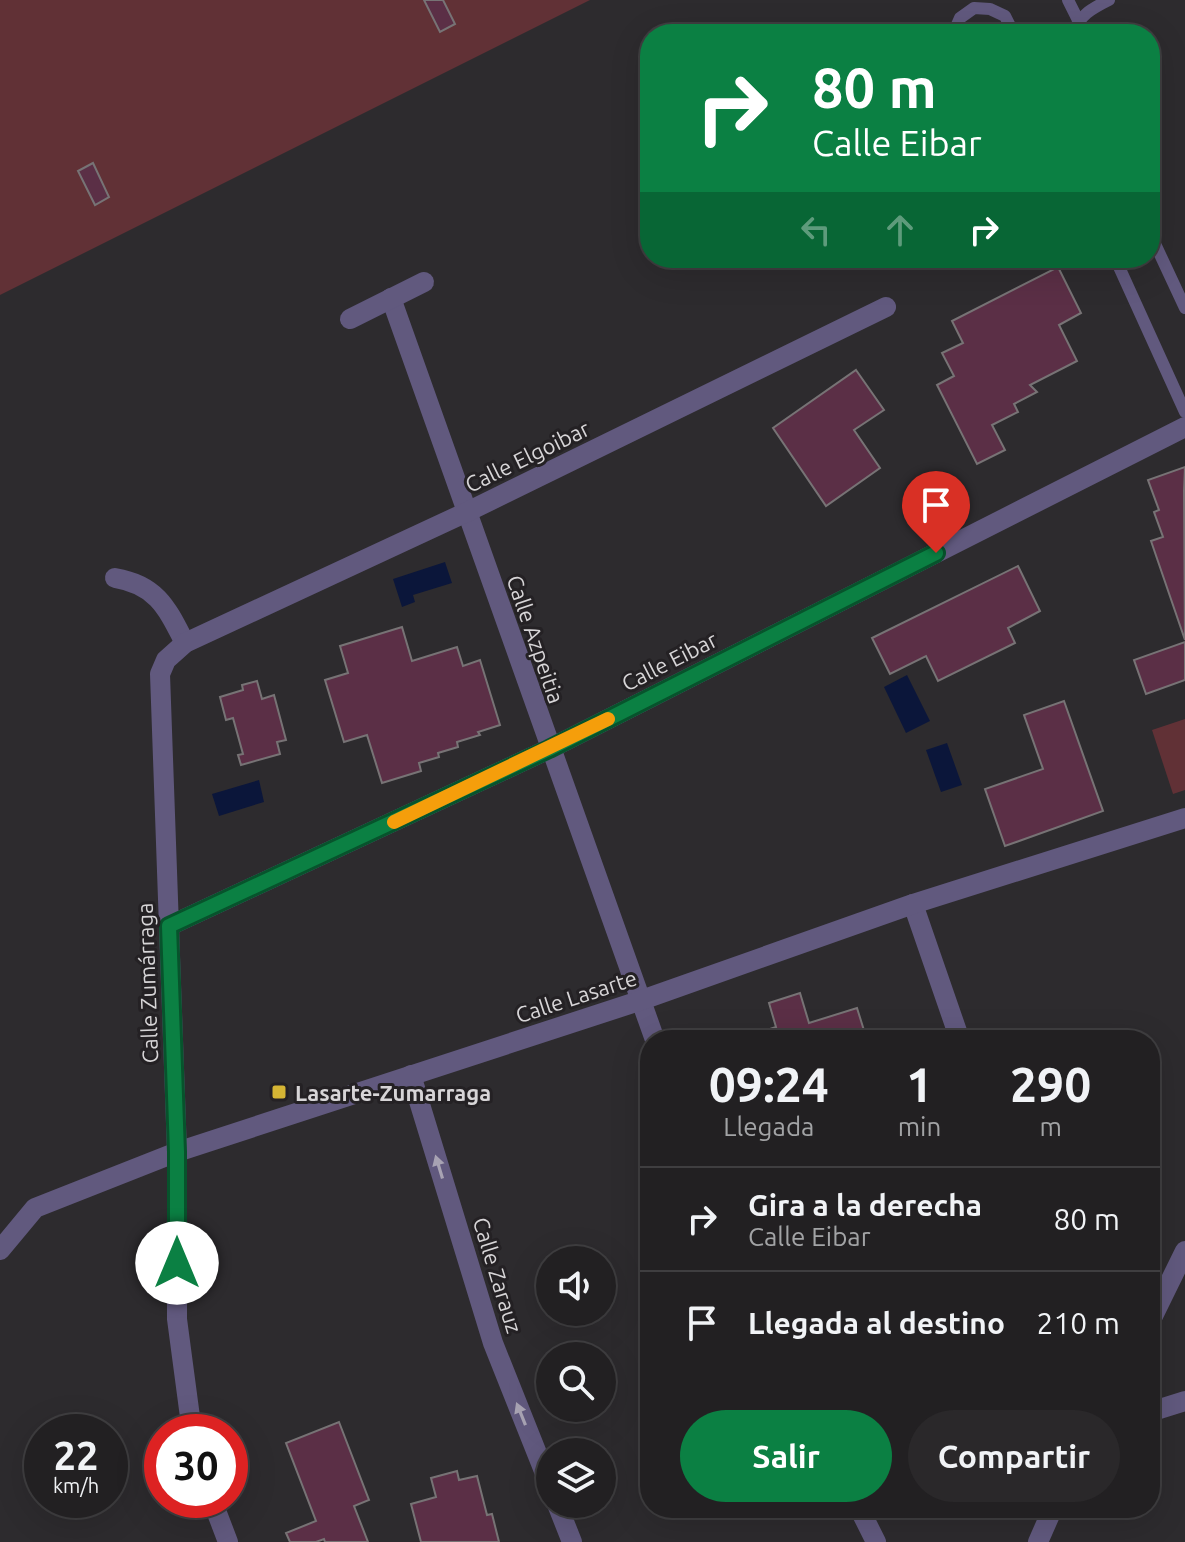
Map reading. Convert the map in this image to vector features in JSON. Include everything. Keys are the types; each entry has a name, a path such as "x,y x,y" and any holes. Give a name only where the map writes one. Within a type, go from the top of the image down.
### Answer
{"street":[{"path":"350,319 424,282"},
{"name":"Calle Azpeitia","path":"391,298 651,1030"},
{"name":"Calle Elgoibar","path":"185,643 467,512 886,307"},
{"name":"Calle Eibar","path":"169,926 549,749 1185,427"},
{"path":"115,578 134,581 152,591 172,616 185,643"},
{"name":"Calle Zumárraga","path":"185,643 166,660 160,674 177,1152 177,1319 190,1414"},
{"name":"Calle Lasarte","path":"0,1250 35,1208 177,1152 639,1001 913,904 1185,818"},
{"path":"913,904 957,1030"},
{"name":"Calle Zarauz","path":"411,1075 493,1343 536,1451"},
{"path":"1160,1302 1185,1251"},
{"path":"1160,1409 1185,1401"},
{"path":"219,1518 228,1542"},
{"path":"563,1518 572,1542"},
{"path":"864,1518 876,1542"},
{"path":"1038,1542 1049,1518"}],"lane":[{"path":"1068,0 1078,20"},
{"path":"1076,24 1090,9 1109,0"},
{"path":"957,24 960,18 974,8 990,9 1005,16 1009,24"},
{"path":"1160,254 1185,308"},
{"path":"1120,268 1185,412"}],"shaded area":[{"path":"0,0 590,0 0,295"},
{"path":"1185,719 1185,790 1173,794 1152,730"}],"water":[{"path":"445,562 452,583 413,595 415,602 402,607 393,579"},
{"path":"907,675 930,721 906,733 884,687"},
{"path":"947,743 962,785 941,792 926,750"},
{"path":"259,780 264,802 219,816 212,794"}],"building":[{"path":"424,0 443,0 455,24 440,32"},
{"path":"93,163 109,197 95,205 78,171"},
{"path":"1056,268 1081,313 1059,325 1077,361 1030,385 1037,392 1014,404 1018,412 992,425 1005,450 977,464 937,385 954,376 942,353 963,343 952,321"},
{"path":"856,370 884,410 854,430 880,468 826,506 773,428"},
{"path":"1185,467 1185,640 1151,541 1163,537 1154,512 1159,510 1148,480"},
{"path":"1018,566 1040,611 1008,628 1015,643 938,681 926,656 890,674 872,638"},
{"path":"402,627 412,661 457,647 463,666 480,660 500,725 457,742 458,747 438,753 439,757 419,763 421,771 382,783 367,735 344,742 325,680 348,673 340,646"},
{"path":"1185,642 1185,680 1146,694 1134,660"},
{"path":"257,681 262,699 274,695 286,740 277,742 280,754 241,765 238,755 243,754 233,718 226,720 220,697 243,690 242,685"},
{"path":"1064,701 1103,811 1005,846 985,789 1043,769 1024,715"},
{"path":"800,993 809,1023 857,1008 864,1030 767,1030 776,1027 769,1003"},
{"path":"339,1422 369,1500 354,1506 368,1542 325,1542 324,1539 290,1542 286,1533 316,1521 286,1443"},
{"path":"457,1471 459,1480 477,1476 487,1515 492,1514 499,1542 421,1542 411,1504 436,1497 431,1478"}],"slow traffic":[{"path":"394,822 608,719"}],"place":[{"name":"Lasarte-Zumarraga","path":"279,1092"}],"route":[{"path":"177,1263 177,1152 169,926 549,749 936,553"}]}
